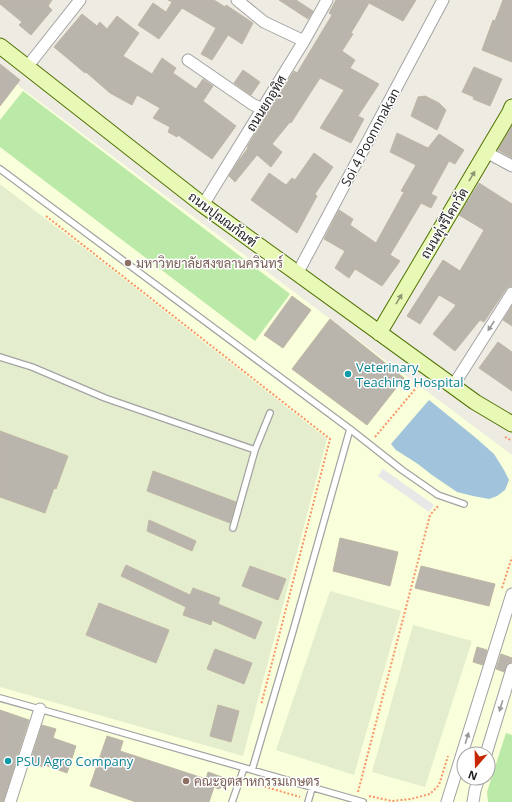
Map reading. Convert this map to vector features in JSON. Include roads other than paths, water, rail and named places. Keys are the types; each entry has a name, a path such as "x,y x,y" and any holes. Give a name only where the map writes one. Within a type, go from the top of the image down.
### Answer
{"street":[{"path":"28,67 80,0"},
{"path":"237,0 264,22 304,41"},
{"name":"ถนนยกอุทิศ","path":"203,205 304,41 327,0"},
{"name":"Soi 4 Poonnnakan","path":"297,274 443,0"},
{"name":"ถนนปุณณกัณฑ์","path":"0,46 203,205 475,402 512,424"},
{"path":"188,60 252,104 262,109"},
{"name":"ถนนทุ่งรีโคกวัด","path":"379,333 511,111"},
{"path":"486,152 512,166"},
{"path":"453,386 512,293"},
{"path":"447,802 512,594"},
{"path":"488,746 512,669"},
{"path":"10,802 40,709"},
{"path":"473,802 476,786"}],"lane":[{"path":"0,169 350,429 402,470 438,495 464,504"},
{"path":"0,357 32,367 105,398 255,450"},
{"path":"233,528 255,450 270,413"},
{"path":"252,770 350,429"},
{"path":"0,698 363,802"},
{"path":"232,802 244,768"},
{"path":"308,802 312,788"}],"water":[{"path":"429,400 494,454 509,480 505,490 497,496 489,499 457,492 396,450 391,444"}],"place":[{"name":"มหาวิทยาลัยสงขลานครินทร์","path":"128,263"},
{"name":"Veterinary Teaching Hospital","path":"348,374"},
{"name":"PSU Agro Company","path":"8,761"},
{"name":"คณะอุตสาหกรรมเกษตร","path":"186,781"}]}
